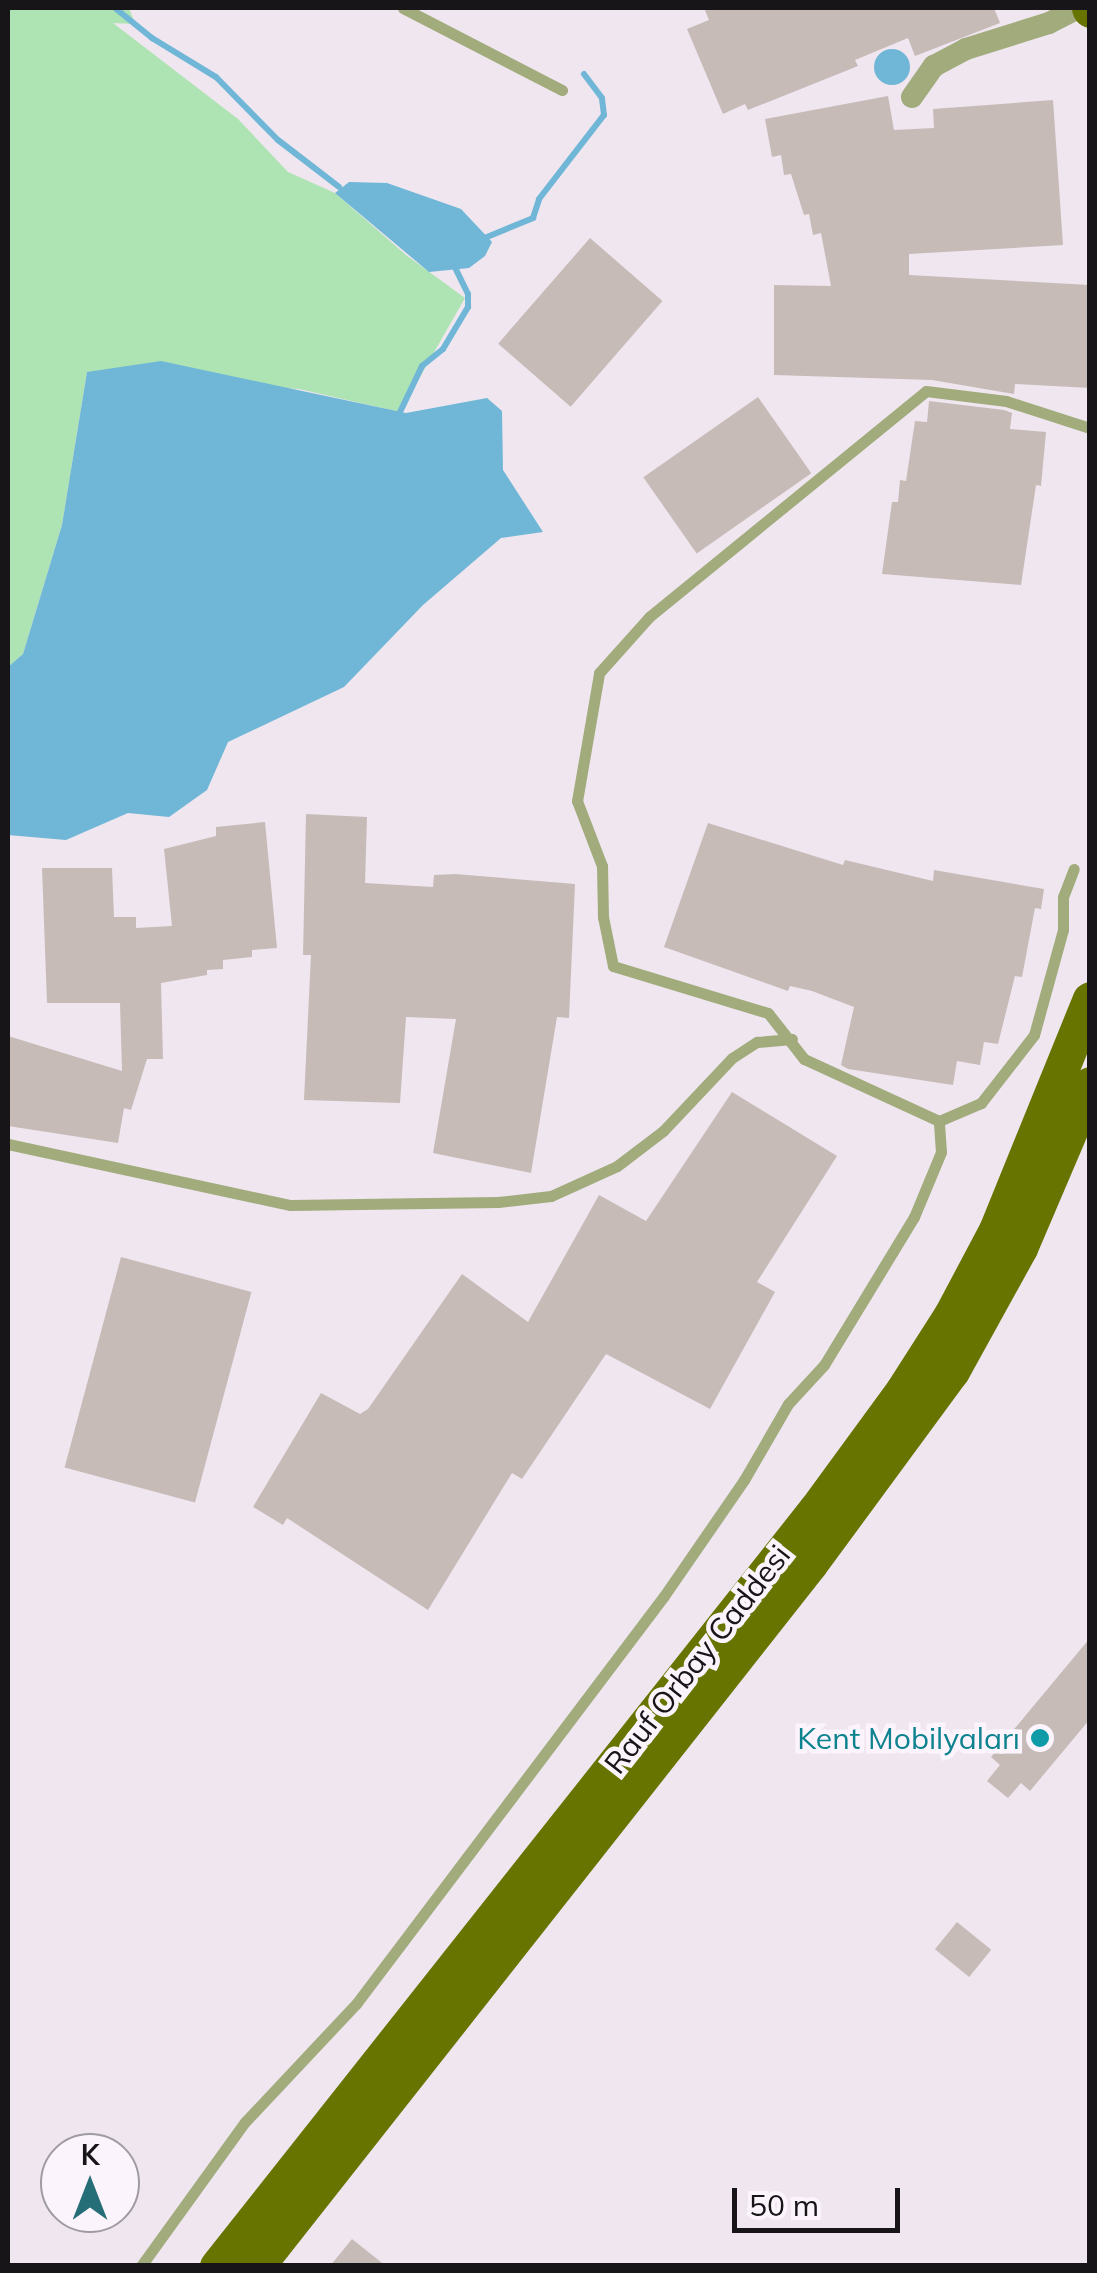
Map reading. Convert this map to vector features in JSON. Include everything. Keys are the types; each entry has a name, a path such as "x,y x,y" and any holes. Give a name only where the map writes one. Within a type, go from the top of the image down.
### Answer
{"main road":[{"name":"Rauf Orbay Caddesi","path":"218,2266 816,1509 903,1390 951,1314 996,1230 1090,999"},
{"name":"Rauf Orbay Caddesi","path":"257,2266 810,1564 941,1386 1020,1248 1090,1084"}],"street":[{"path":"912,97 934,66 966,49 1050,23 1079,8"}],"lane":[{"path":"403,8 562,90"},
{"path":"1074,869 1063,897 1063,930 1034,1035 982,1103 938,1122 804,1059 768,1013 614,966 603,917 602,866 577,801 599,673 649,616 926,391 1006,401 1090,428"},
{"path":"8,1144 291,1205 498,1202 552,1196 617,1166 663,1131 732,1058 757,1042 792,1039"},
{"path":"141,2266 246,2122 356,2004 664,1596 744,1480 788,1404 824,1365 914,1217 940,1152 938,1122"}],"green space":[{"path":"8,8 129,8 135,24 113,23 238,119 288,172 335,193 406,255 465,298 400,412 299,389 87,372 62,525 23,654 8,667"}],"water":[{"path":"892,49 905,54 910,67 905,80 892,85 879,80 874,67 879,54"},
{"path":"349,182 387,183 461,209 492,242 485,256 469,268 429,272 335,193"},
{"path":"161,361 406,413 487,398 502,411 503,470 543,532 501,538 423,605 344,687 228,742 207,790 169,817 128,813 66,840 8,835 8,667 23,654 62,525 87,372"}],"building":[{"path":"704,8 994,8 1000,23 915,56 908,38 855,60 858,66 748,110 745,104 723,114 687,29 709,20"},
{"path":"888,96 894,130 934,128 933,109 1053,100 1063,245 909,254 909,275 1090,285 1090,388 1015,384 1014,394 932,380 774,375 774,285 831,286 821,233 813,235 809,214 804,215 791,174 784,175 781,155 772,157 765,119"},
{"path":"590,238 662,301 571,407 498,344"},
{"path":"758,397 811,473 697,553 643,477"},
{"path":"929,401 1004,410 1012,413 1010,429 1046,432 1041,486 1036,485 1021,585 882,574 892,502 898,502 900,480 906,481 915,421 927,422"},
{"path":"306,814 367,817 365,883 433,887 434,875 455,874 575,884 569,1018 557,1017 531,1173 433,1153 456,1019 406,1017 400,1103 304,1100 311,955 303,955"},
{"path":"265,822 277,948 252,950 252,957 223,960 223,969 207,970 207,975 161,983 163,1059 147,1059 131,1110 124,1108 118,1143 8,1126 8,1036 122,1071 120,1003 47,1003 42,868 112,868 114,917 136,917 136,928 172,926 164,849 216,836 216,827"},
{"path":"708,823 843,865 845,860 933,881 934,870 1044,889 1041,909 1035,908 1022,977 1015,976 998,1044 984,1042 980,1065 957,1061 953,1085 848,1069 841,1065 854,1007 812,991 790,986 788,991 664,947"},
{"path":"732,1092 837,1156 757,1282 775,1292 710,1409 606,1354 522,1479 512,1473 428,1610 287,1518 283,1525 253,1507 321,1393 360,1414 368,1409 462,1274 528,1322 599,1195 646,1221"},
{"path":"121,1257 251,1292 195,1503 65,1468"},
{"name":"Kent Mobilyaları","path":"1090,1638 1090,1719 1030,1791 1021,1783 1008,1798 987,1781 1000,1765 991,1757"},
{"path":"957,1922 991,1950 969,1977 935,1949"},
{"path":"352,2239 386,2266 330,2266"}],"waterway":[{"path":"115,8 152,38 216,77 278,140 339,187"},
{"path":"487,237 533,218 539,199 604,115 602,98 584,74"},
{"path":"400,412 422,366 443,349 468,307 468,294 456,269"}],"place":[{"name":"Kent Mobilyaları","path":"1040,1738"}]}
